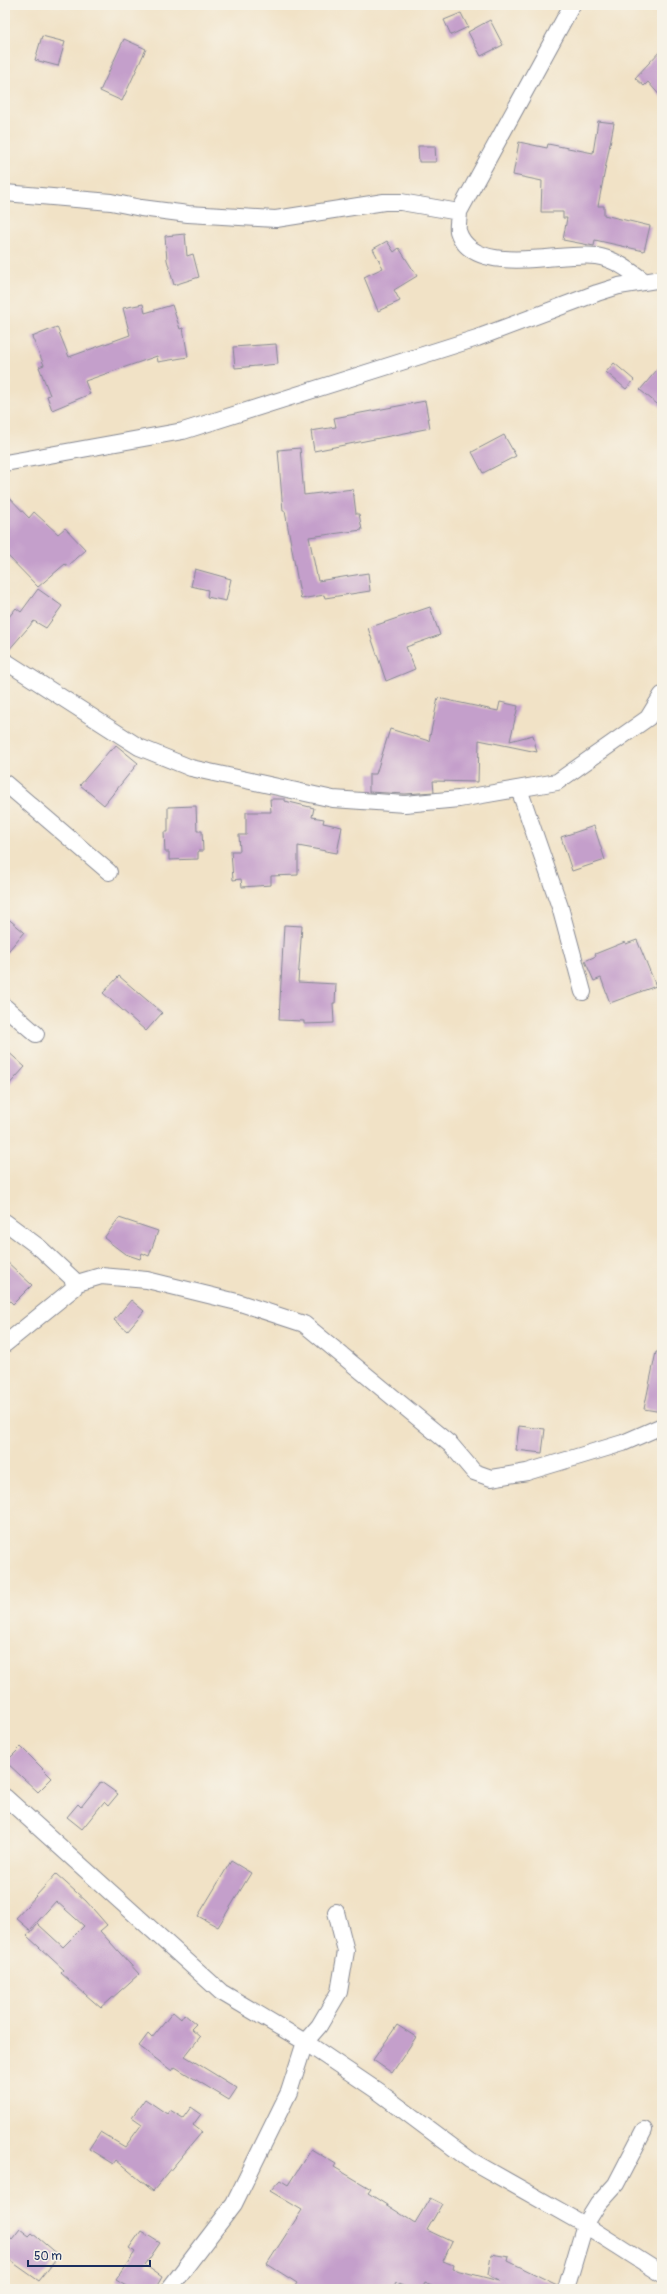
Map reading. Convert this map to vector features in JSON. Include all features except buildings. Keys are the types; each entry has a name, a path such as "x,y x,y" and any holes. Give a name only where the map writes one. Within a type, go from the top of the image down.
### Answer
{"street":[{"path":"572,5 459,212 458,230 467,245 479,254 499,260 594,256 610,259 644,281"},
{"path":"5,193 111,202 188,214 276,219 384,202 401,202 459,212"},
{"path":"5,463 183,431 477,338 597,293 644,281 662,279"},
{"path":"8,666 139,747 191,768 340,800 405,804 460,799 557,782 648,718 662,695"},
{"path":"5,783 109,872"},
{"path":"518,789 560,907 583,992"},
{"path":"5,1007 36,1034"},
{"path":"5,1222 51,1258 73,1279 74,1284 74,1288 5,1344"},
{"path":"74,1284 101,1276 148,1280 236,1302 304,1324 451,1445 474,1472 491,1478 527,1472 616,1445 662,1426"},
{"path":"7,1803 221,1992 305,2042 379,2092 470,2160 585,2225 662,2274"},
{"path":"169,2289 234,2204 289,2092 305,2042 319,2026 339,1992 346,1951 336,1912"},
{"path":"566,2289 585,2225 598,2204 616,2184 644,2130"}]}
